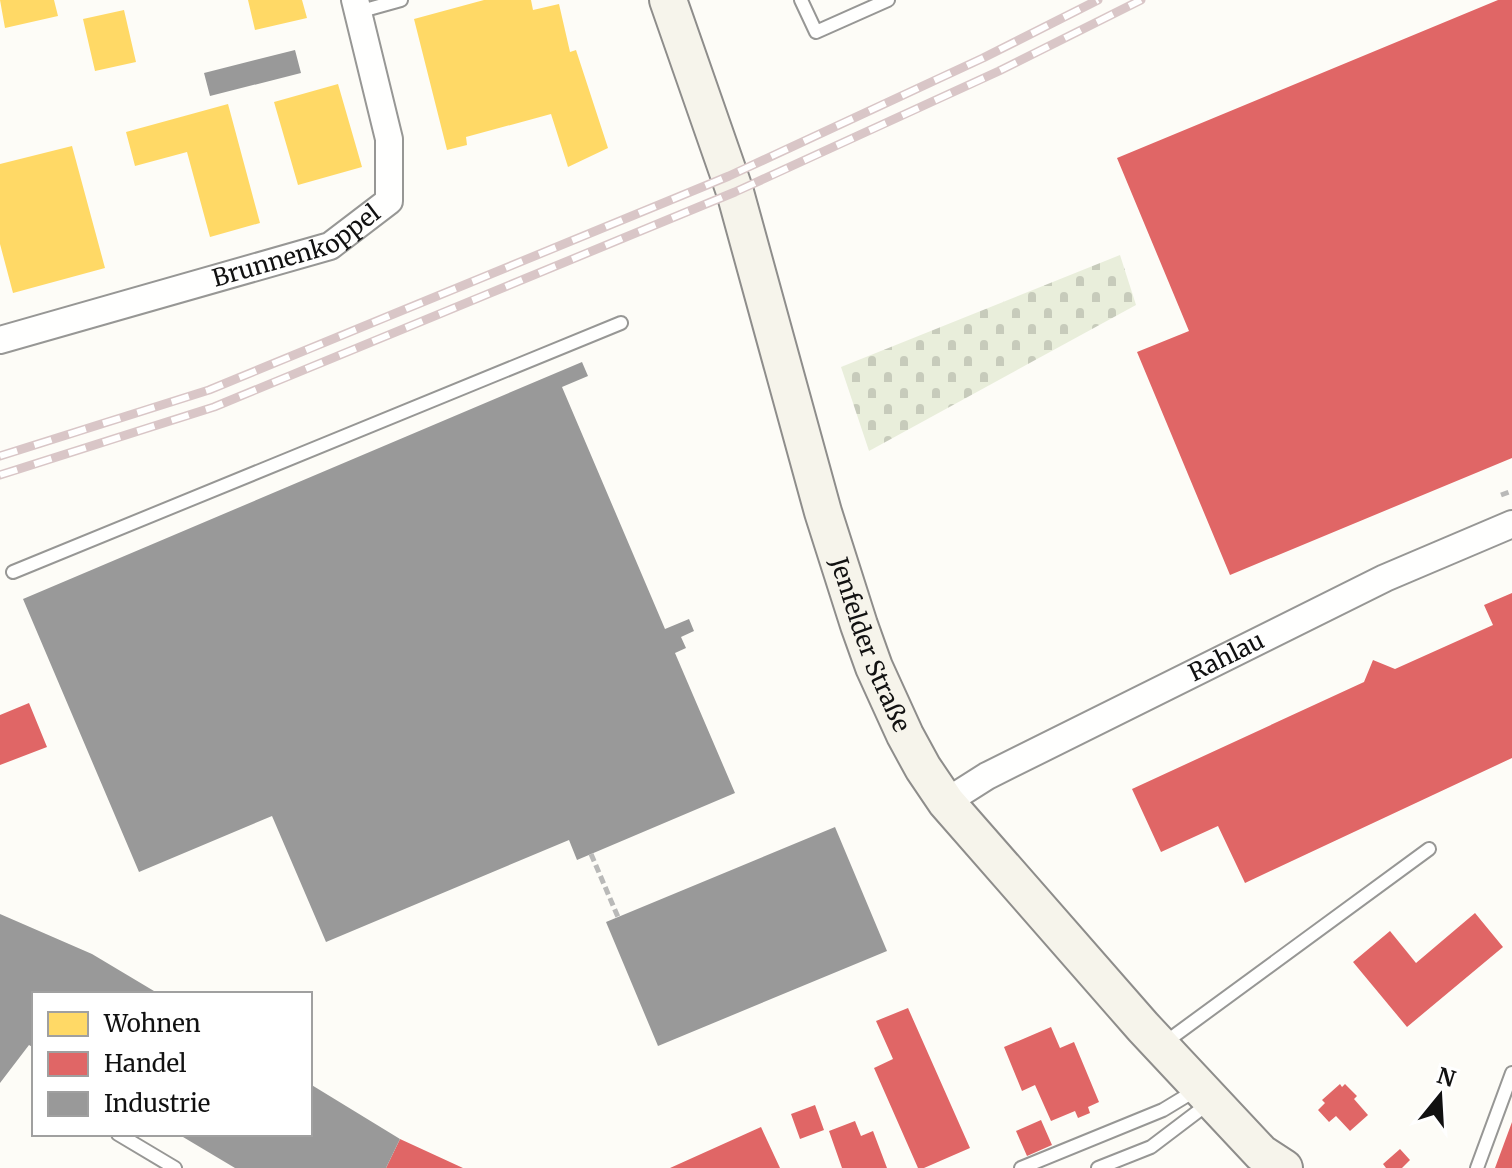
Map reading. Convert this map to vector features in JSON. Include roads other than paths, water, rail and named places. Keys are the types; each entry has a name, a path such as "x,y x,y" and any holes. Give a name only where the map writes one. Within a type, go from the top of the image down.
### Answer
{"street":[{"name":"Jenfelder Straße","path":"668,0 735,192 823,512 859,625 878,678 905,735 946,802 1029,899 1160,1046 1261,1153 1284,1168"},
{"name":"Brunnenkoppel","path":"0,340 330,246 389,201 389,139 357,6"},
{"name":"Rahlau","path":"946,802 987,776 1385,578 1512,524"}],"lane":[{"path":"357,6 401,0"},
{"path":"801,0 816,32 888,0"},
{"path":"13,572 621,323"},
{"path":"1160,1046 1429,849"},
{"path":"1477,1168 1512,1073"},
{"path":"1021,1168 1206,1094"},
{"path":"1098,1168 1151,1147 1206,1094"},
{"path":"121,1136 175,1168"}],"railway":[{"path":"0,456 209,390 729,176 983,58 1098,0"},
{"path":"0,475 214,407 735,192 999,71 1141,0"}]}
